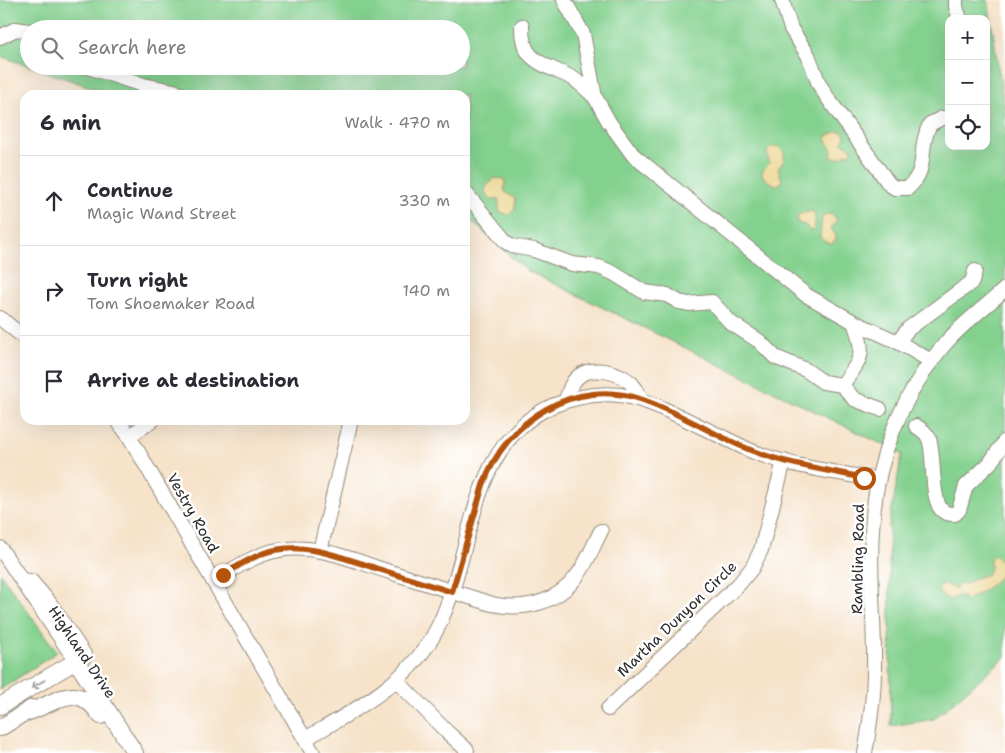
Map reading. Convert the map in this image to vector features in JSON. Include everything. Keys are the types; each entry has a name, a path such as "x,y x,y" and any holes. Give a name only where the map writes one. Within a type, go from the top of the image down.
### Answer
{"main road":[{"name":"Highland Drive","path":"80,658 85,676 136,753"},
{"name":"Highland Drive","path":"80,658 126,719 143,753"},
{"path":"0,706 80,658"},
{"path":"0,728 85,676"},
{"path":"23,714 69,696 82,697 94,706 129,753"}],"street":[{"path":"564,0 583,34 595,97 609,122 633,155 806,295 931,361"},
{"path":"782,0 791,30 808,55 823,90 880,172 895,188 908,188 918,177 922,170 923,140 930,124 945,118"},
{"path":"956,0 959,15"},
{"path":"522,26 521,40 532,58 576,80 595,97"},
{"path":"0,37 16,29 20,30"},
{"path":"114,75 170,90"},
{"path":"470,198 506,242 512,246 534,250 572,264 599,267 613,273 644,292 667,295 679,302 689,304 712,302 731,323 759,341 775,357 806,370 824,382 842,385 854,398 880,410"},
{"path":"898,342 908,329 972,282 975,271"},
{"name":"Rambling Road","path":"865,753 874,690 872,538 878,480 886,452 897,421 911,393 931,361 957,330 1005,289"},
{"path":"0,318 20,334"},
{"path":"842,385 856,366 862,352 854,322"},
{"path":"566,400 574,381 579,375 594,370 604,371 622,378 631,384 642,400"},
{"path":"305,739 361,707 397,681 415,660 431,638 445,613 483,485 493,461 508,440 526,422 548,408 566,400 582,396 608,394 642,400 750,450 784,461 878,480"},
{"name":"Vestry Road","path":"121,425 129,436 313,753"},
{"path":"129,436 146,425"},
{"path":"320,551 350,425"},
{"path":"916,426 925,432 929,439 932,448 933,477 939,506 948,513 955,514 959,510 966,486 990,463 1005,441"},
{"name":"Martha Dunyon Circle","path":"608,709 739,584 752,568 761,550 784,461"},
{"path":"213,581 256,556 292,548 320,551 452,592 503,606 523,607 544,602 562,591 578,575 601,531"},
{"name":"Highland Drive","path":"0,548 8,560 28,578 49,602 80,658"},
{"path":"397,681 467,750"}],"green space":[{"path":"0,0 988,0 1005,112 1005,657 934,719 891,726 889,525 902,454 526,270 470,220 470,90 99,90 55,75 470,75 470,20 20,20 20,63 0,56"},
{"path":"0,573 57,652 0,690"}],"sand":[{"path":"838,131 843,132 845,136 842,143 852,148 851,153 835,158 831,156 832,150 826,139 827,136"},
{"path":"771,147 779,147 784,152 784,160 778,168 782,180 779,185 769,181 762,174 769,164 767,151"},
{"path":"495,178 504,179 504,191 516,200 514,210 508,215 499,211 499,199 489,199 485,193 486,187"},
{"path":"813,211 815,223 813,230 810,231 805,225 798,223 797,219 799,214"},
{"path":"826,214 833,215 837,220 831,228 836,236 836,240 831,244 820,237 822,217"},
{"path":"994,555 1001,560 1003,571 987,588 967,600 959,595 950,600 940,594 938,589 941,585 947,585 955,589 959,584 966,584 988,574 990,559"}],"route":[{"path":"223,575 256,556 268,552 292,548 306,549 334,554 452,592 487,473 500,450 517,430 537,414 566,400 594,394 621,395 642,400 766,456 864,478"}]}
